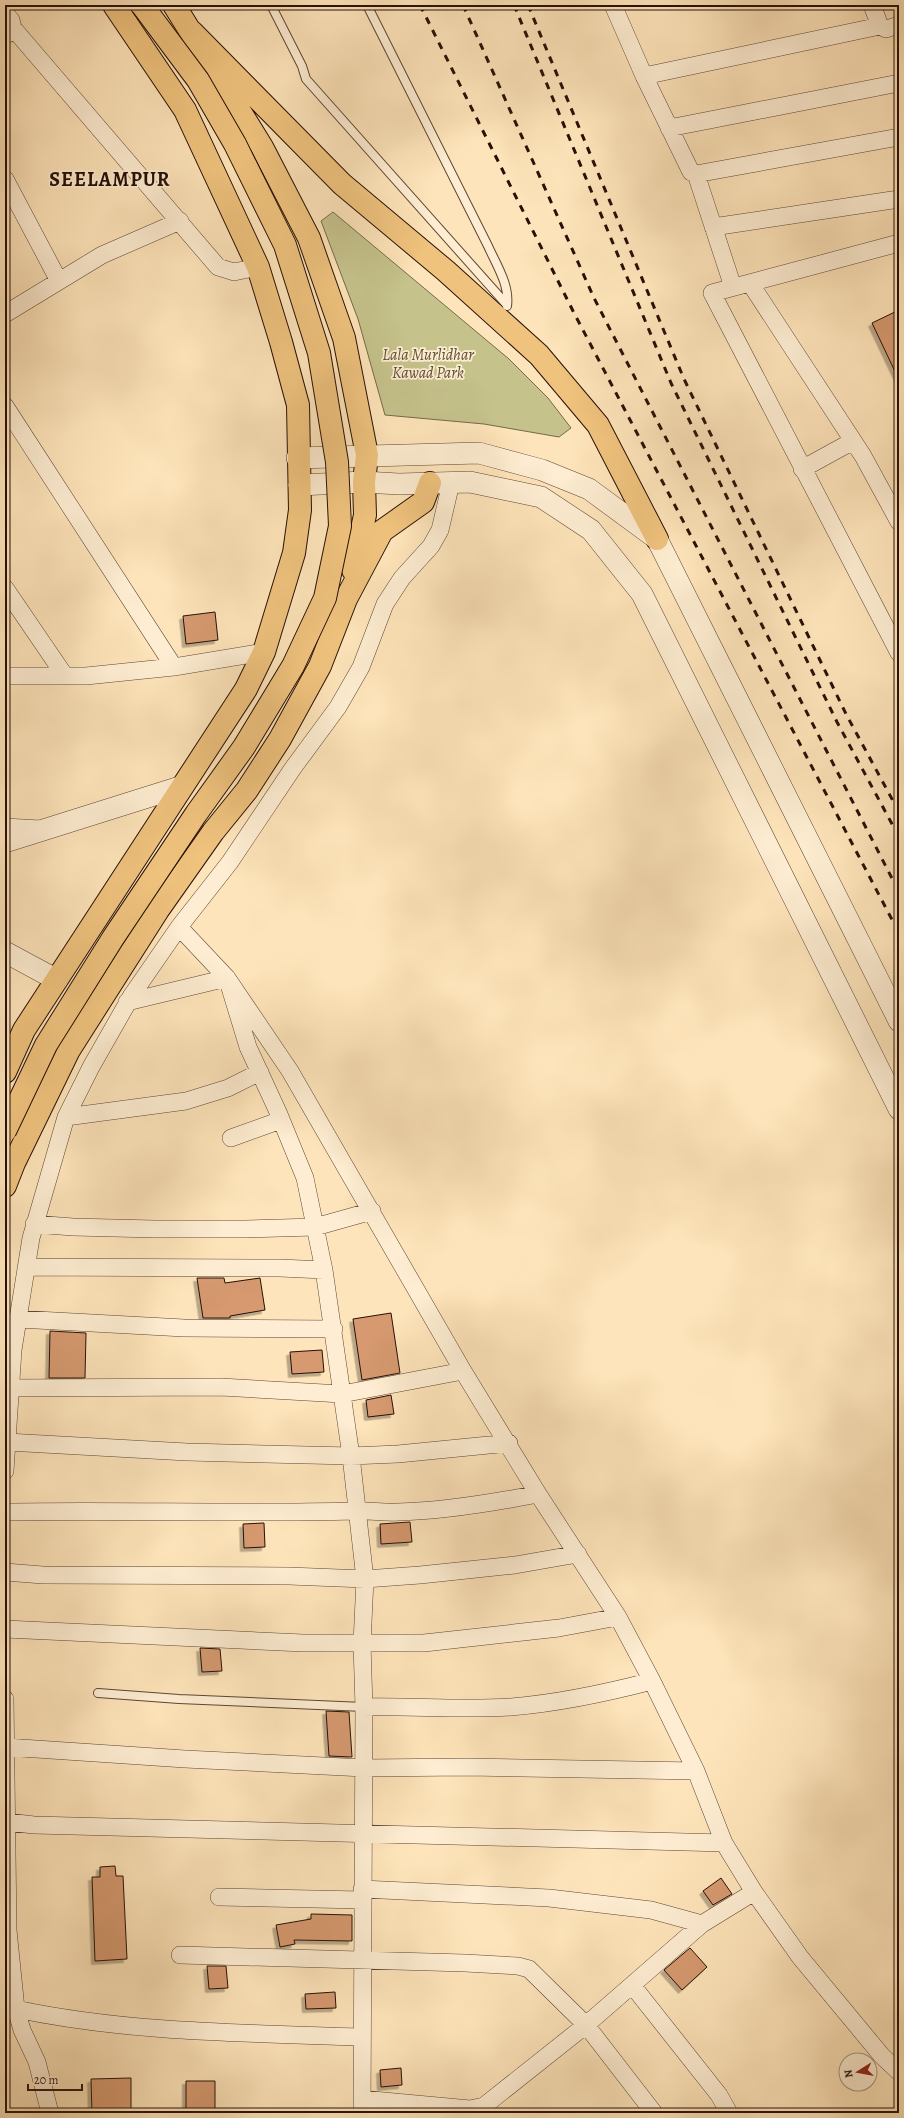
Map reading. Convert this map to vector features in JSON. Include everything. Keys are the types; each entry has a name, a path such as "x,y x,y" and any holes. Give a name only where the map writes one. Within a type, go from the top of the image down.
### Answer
{"highway":[{"path":"5,1072 24,1030 246,689 264,652 294,553 300,510 297,458 298,405 281,342 258,267 185,110 114,5"},
{"path":"5,1131 46,1045 113,938 196,814 244,747 293,666 325,598 340,526 337,462 319,353 285,245 235,144 198,80 142,5"},
{"path":"174,5 262,147 309,238 344,338 367,455 364,482 365,515 346,599"},
{"path":"192,32 342,184 446,271 505,313 538,355 598,425 657,539"},
{"path":"5,1186 14,1163 69,1050 158,910 213,832 247,790 280,739 320,666 346,599 382,531 423,502 441,483"}],"street":[{"path":"613,5 644,76 691,172 696,174 899,137"},
{"path":"872,5 880,26"},
{"path":"5,13 10,20 9,32 180,221 218,267 234,272 258,267"},
{"path":"644,76 880,26 886,29 899,25"},
{"path":"669,128 899,83"},
{"path":"696,174 733,287"},
{"path":"5,180 59,281"},
{"path":"713,227 899,199"},
{"path":"5,314 111,250 180,221"},
{"path":"899,243 712,293 802,469 899,653"},
{"path":"750,283 853,441 899,522"},
{"path":"5,406 174,667"},
{"path":"802,469 853,441"},
{"path":"297,458 480,453 542,470 589,489 657,539 899,1021"},
{"path":"299,485 364,482 399,484 470,482 540,497 591,530 642,594 899,1109"},
{"path":"5,1471 13,1350 34,1224 66,1117 91,1067 127,1002 178,927 230,862 293,768 338,707 361,667 385,604 402,578 431,546 440,530 441,483"},
{"path":"591,530 608,502"},
{"path":"5,588 65,676"},
{"path":"5,676 65,676 174,667 264,652"},
{"path":"5,842 183,786"},
{"path":"5,827 46,830"},
{"path":"178,927 227,978 290,1071 463,1370 509,1443 538,1494 618,1617 652,1681 696,1771 724,1843 754,1892 800,1957 882,2056 899,2072"},
{"path":"6,957 57,980"},
{"path":"127,1002 227,978"},
{"path":"227,978 242,1031 282,1120 304,1178 324,1270 352,1456 365,1579 362,1644 364,1707 361,2037 362,2106 478,2108 500,2094 586,2025 702,1924 754,1892"},
{"path":"66,1117 186,1101 228,1088 260,1072"},
{"path":"231,1138 282,1120"},
{"path":"34,1224 155,1229 314,1227 372,1211"},
{"path":"27,1267 280,1268 324,1270"},
{"path":"18,1319 184,1328 334,1329"},
{"path":"10,1388 221,1387 342,1394 463,1370"},
{"path":"7,1442 187,1452 352,1456 398,1454 509,1443"},
{"path":"5,1512 127,1511 267,1513 358,1510 396,1512 438,1510 491,1503 538,1494"},
{"path":"5,1572 43,1575 289,1576 365,1579 420,1576 515,1565 578,1554"},
{"path":"5,1629 303,1643 424,1643 472,1639 559,1628 618,1617"},
{"path":"364,1707 488,1708 525,1706 583,1698 652,1681"},
{"path":"5,1699 8,1822 8,1930 16,2009 22,2030 38,2062 50,2113"},
{"path":"6,1747 185,1759 364,1768 468,1767 696,1771"},
{"path":"8,1822 34,1825 363,1835 724,1843"},
{"path":"219,1898 362,1894 549,1898 651,1910 702,1924"},
{"path":"180,1955 465,1962 518,1966 529,1969 586,2025 654,2113"},
{"path":"632,1985 719,2095 729,2113"},
{"path":"16,2009 107,2024 250,2033 361,2037"}],"lane":[{"path":"271,5 302,66 306,79 505,313"},
{"path":"367,5 488,246 503,279 508,294 505,313"},
{"path":"98,1693 179,1699 364,1707"}],"green space":[{"name":"Lala Murlidhar Kawad Park","path":"333,212 509,359 548,398 571,428 559,437 484,424 385,415 358,319 321,221"}],"building":[{"path":"899,310 899,380 872,323"},
{"path":"215,612 218,640 186,644 183,616"},
{"path":"197,1278 224,1278 225,1283 260,1278 265,1310 230,1316 230,1318 203,1318"},
{"path":"391,1313 400,1373 362,1380 353,1319"},
{"path":"50,1331 86,1333 85,1378 49,1378"},
{"path":"322,1350 324,1372 292,1374 290,1352"},
{"path":"391,1395 394,1414 368,1417 366,1400"},
{"path":"410,1522 412,1542 381,1544 380,1524"},
{"path":"264,1523 265,1547 244,1548 243,1524"},
{"path":"200,1648 220,1649 222,1671 202,1672"},
{"path":"326,1711 349,1712 352,1757 329,1756"},
{"path":"115,1866 116,1876 123,1876 127,1959 95,1961 92,1877 100,1877 100,1867"},
{"path":"721,1878 732,1894 713,1905 703,1891"},
{"path":"311,1914 352,1915 352,1941 294,1940 295,1944 280,1947 276,1925 311,1919"},
{"path":"690,1948 707,1967 682,1990 664,1970"},
{"path":"207,1966 226,1966 228,1988 209,1989"},
{"path":"335,1992 336,2008 306,2009 305,1994"},
{"path":"401,2068 402,2085 381,2087 380,2070"},
{"path":"131,2078 131,2113 92,2113 91,2079"},
{"path":"186,2081 215,2081 215,2113 186,2113"}],"railway":[{"path":"420,5 573,311 899,933"},
{"path":"463,5 594,298 899,892"},
{"path":"514,5 671,383 837,722 899,837"},
{"path":"528,5 684,379 846,714 899,812"}],"district":[{"name":"SEELAMPUR","path":"110,179"}]}
